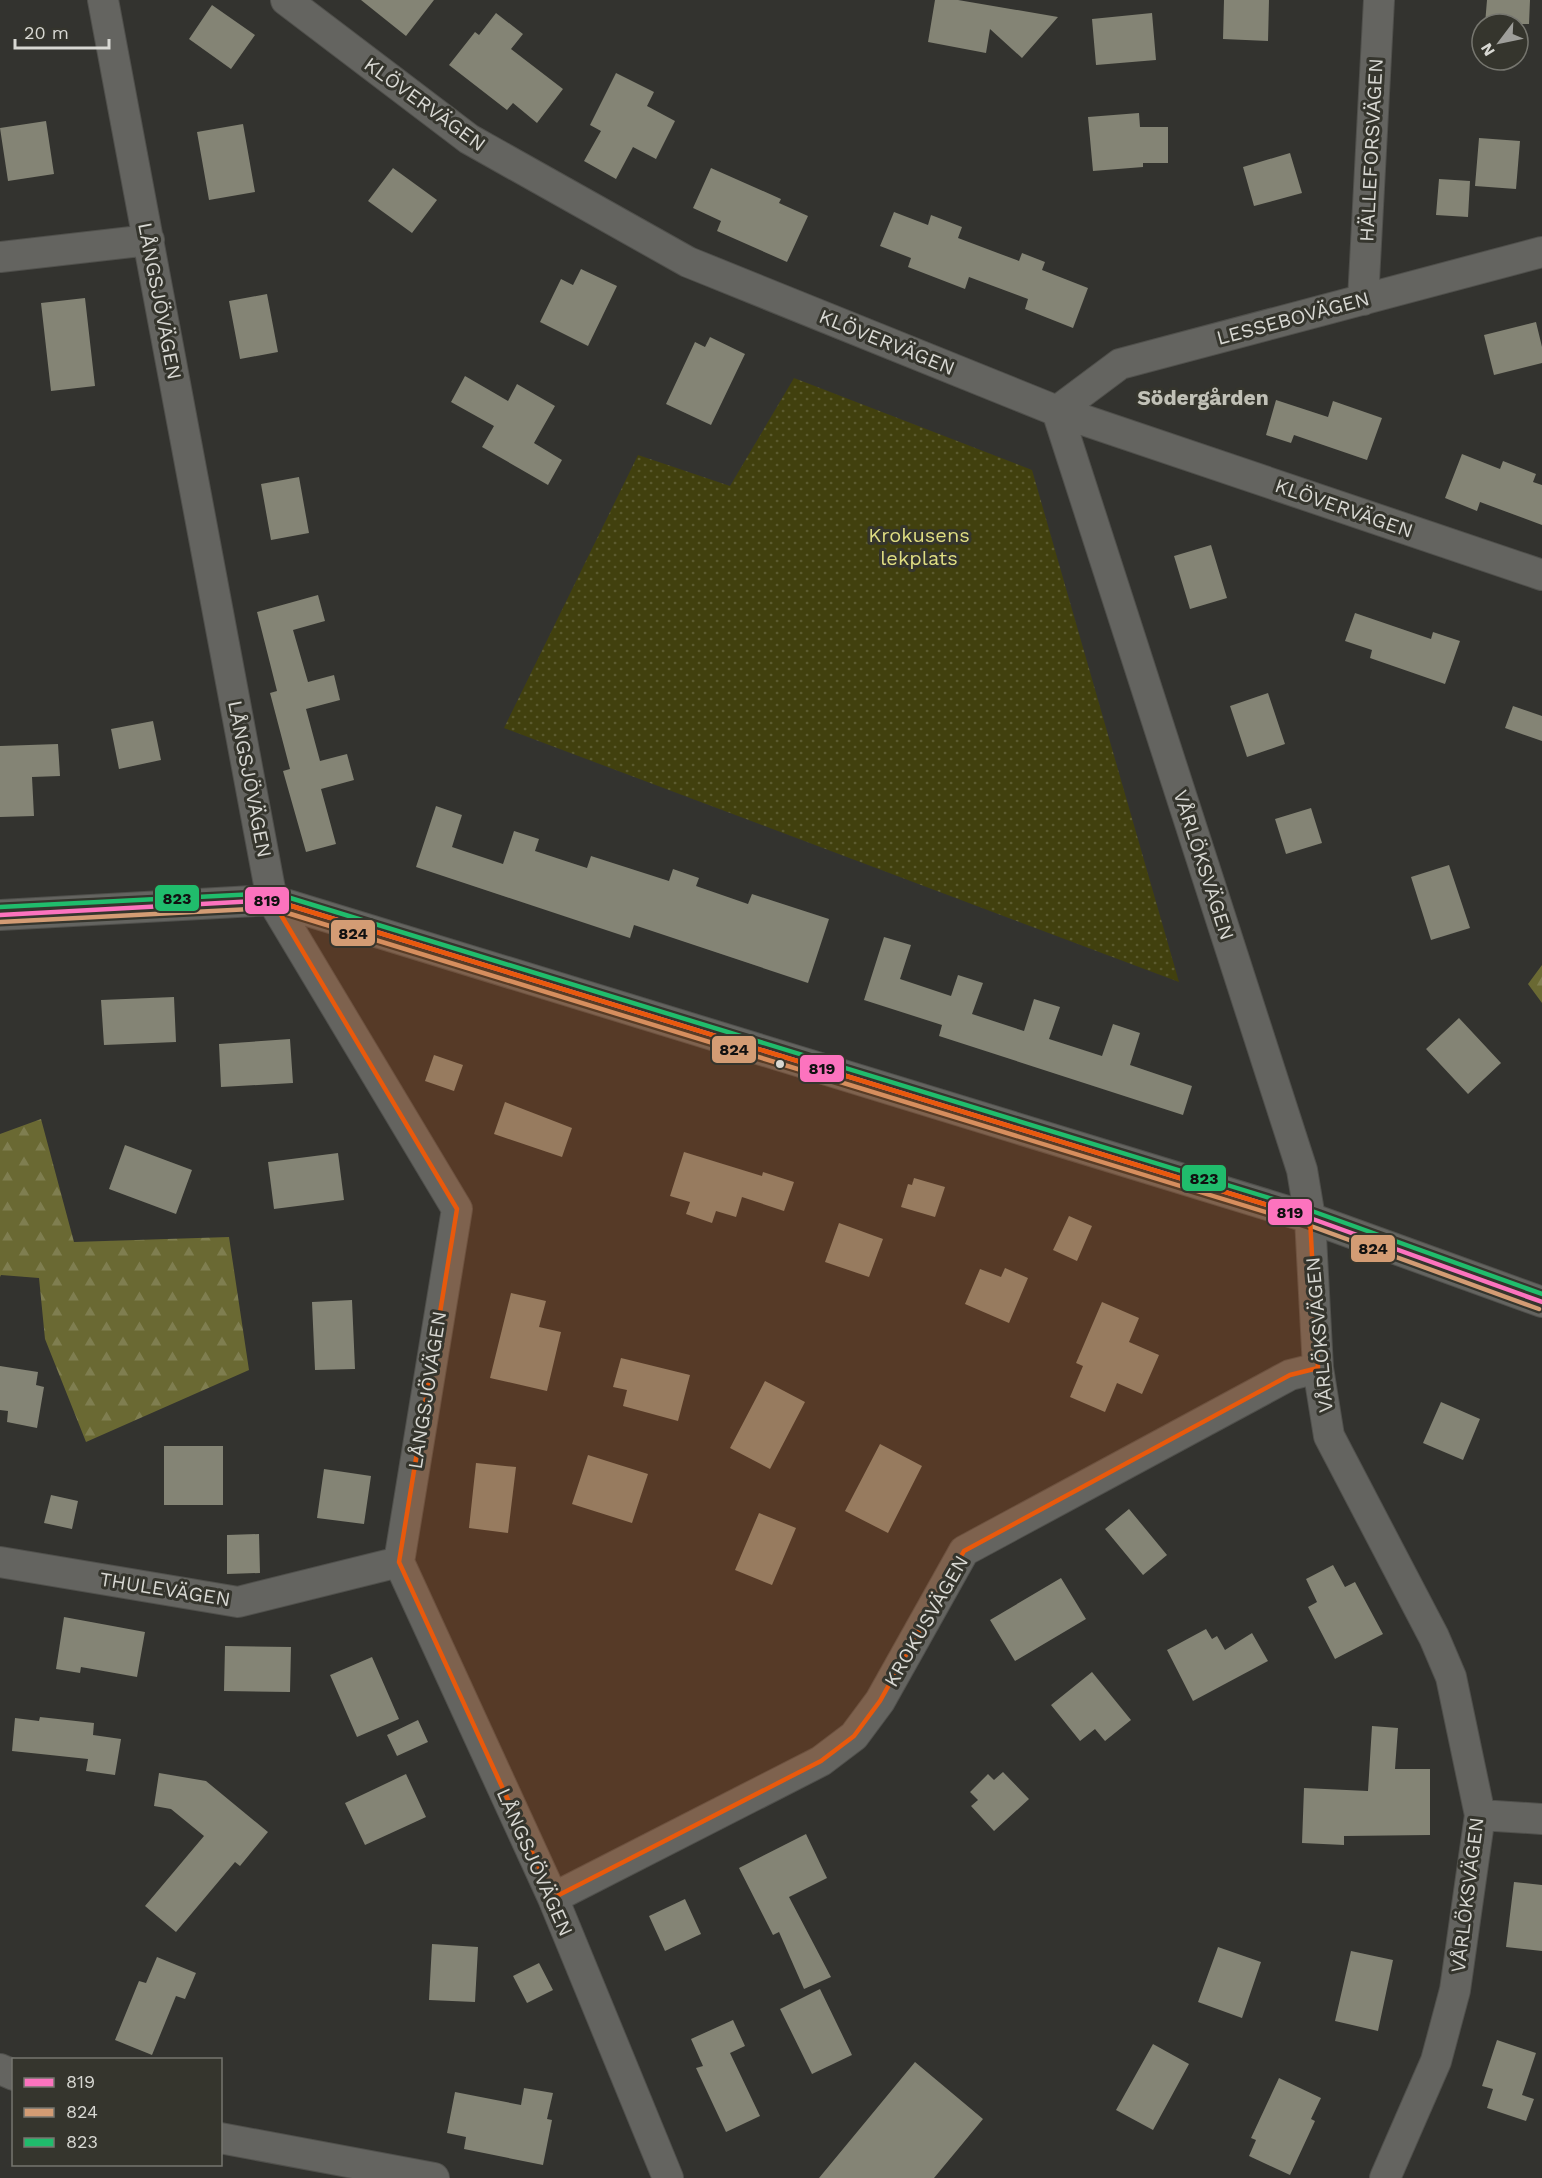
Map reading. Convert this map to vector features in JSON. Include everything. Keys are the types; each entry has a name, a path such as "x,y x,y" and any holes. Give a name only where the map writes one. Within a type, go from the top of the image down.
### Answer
{"street":[{"name":"LÅNGSJÖVÄGEN","path":"103,0 272,900 457,1209 399,1562 553,1898 668,2178"},
{"name":"KLÖVERVÄGEN","path":"286,0 469,140 688,262 1058,411 1542,575"},
{"name":"HÄLLEFORSVÄGEN","path":"1363,300 1379,0"},
{"path":"0,257 148,240"},
{"name":"LESSEBOVÄGEN","path":"1058,411 1120,364 1542,252"},
{"name":"VÅRLÖKSVÄGEN","path":"1058,411 1302,1170 1310,1218 1318,1368 1329,1436 1434,1637 1451,1677 1479,1815 1455,1989 1436,2061 1385,2178"},
{"path":"0,915 272,900 1310,1218 1542,1302"},
{"name":"KROKUSVÄGEN","path":"553,1898 821,1761 854,1736 880,1701 964,1551 1290,1375 1318,1368"},
{"name":"THULEVÄGEN","path":"0,1562 238,1602 399,1562"},
{"path":"1479,1815 1542,1819"},
{"path":"222,2138 434,2178"}],"highlighted area":[{"path":"272,900 1310,1218 1318,1368 1290,1375 964,1551 880,1701 854,1736 821,1761 553,1898 399,1562 457,1209"}],"green space":[{"name":"Krokusens lekplats","path":"794,378 1032,470 1179,982 504,728 638,455 730,486"},
{"path":"1542,965 1542,1003 1528,984"},
{"path":"41,1119 74,1242 229,1237 249,1370 86,1442 45,1339 39,1278 1,1275 0,1277 0,1134"}],"building":[{"path":"361,0 434,0 406,36"},
{"path":"935,0 958,0 1058,17 1022,58 990,29 986,53 928,42"},
{"path":"1224,0 1269,0 1268,41 1223,39"},
{"path":"1487,0 1530,0 1530,12 1486,12"},
{"path":"212,5 255,35 231,69 189,39"},
{"path":"496,13 523,34 511,49 563,89 537,123 513,103 507,110 449,65 475,32 479,35"},
{"path":"1152,13 1156,60 1096,65 1092,19"},
{"path":"616,73 654,92 647,106 675,121 656,159 633,147 616,179 584,161 601,131 590,125"},
{"path":"1139,113 1140,127 1168,127 1168,163 1143,163 1143,167 1093,171 1088,117"},
{"path":"46,121 54,174 8,181 0,128"},
{"path":"243,124 255,192 209,200 197,132"},
{"path":"1479,138 1520,141 1516,189 1475,186"},
{"path":"1290,153 1302,193 1254,206 1243,167"},
{"path":"393,168 437,200 412,233 368,201"},
{"path":"711,168 781,199 779,203 808,216 787,262 717,231 721,221 693,208"},
{"path":"1439,179 1470,181 1468,217 1436,215"},
{"path":"894,212 928,225 931,215 962,227 958,238 1019,261 1022,253 1045,262 1042,270 1088,288 1073,328 1025,309 1028,299 969,277 965,289 908,267 911,258 880,246"},
{"path":"581,269 617,286 588,346 540,322 561,279 573,285"},
{"path":"267,294 278,352 240,359 229,301"},
{"path":"85,298 95,386 51,391 41,303"},
{"path":"1536,322 1542,347 1542,363 1494,375 1484,335"},
{"path":"710,337 745,354 711,425 666,404 695,342 705,347"},
{"path":"465,376 508,401 517,384 555,406 534,443 562,460 548,485 482,447 494,426 451,402"},
{"path":"1276,400 1328,417 1333,401 1382,418 1367,460 1294,435 1291,443 1266,435"},
{"path":"1462,454 1500,469 1503,461 1536,474 1533,482 1542,485 1542,525 1480,502 1477,511 1445,498"},
{"path":"299,477 309,533 271,540 261,484"},
{"path":"1211,545 1227,598 1190,609 1174,556"},
{"path":"318,595 325,621 293,630 308,682 334,675 340,700 306,709 320,761 347,754 354,780 321,789 336,844 306,852 283,771 290,769 270,693 277,691 257,612"},
{"path":"1355,613 1431,639 1433,632 1460,641 1445,684 1370,658 1372,650 1345,641"},
{"path":"1268,693 1285,744 1247,757 1230,706"},
{"path":"1513,706 1542,716 1542,741 1505,728"},
{"path":"153,721 161,760 119,769 111,729"},
{"path":"58,744 60,776 32,777 34,816 0,817 0,746"},
{"path":"436,806 462,815 452,847 503,864 514,831 539,839 535,851 587,868 591,856 669,881 673,869 699,878 696,886 748,904 752,894 829,919 808,983 634,925 630,938 416,867"},
{"path":"1311,808 1322,843 1286,854 1275,819"},
{"path":"1449,865 1470,928 1431,940 1411,877"},
{"path":"884,937 911,945 900,979 951,996 958,975 983,983 972,1014 1024,1031 1034,999 1060,1007 1049,1039 1102,1056 1113,1024 1140,1033 1130,1065 1192,1086 1183,1115 939,1036 942,1025 864,1000"},
{"path":"174,997 176,1042 104,1045 101,1000"},
{"path":"1459,1018 1501,1063 1468,1094 1426,1049"},
{"path":"290,1039 293,1083 221,1087 219,1044"},
{"path":"434,1055 463,1065 454,1091 425,1081"},
{"path":"505,1102 572,1128 562,1157 494,1134"},
{"path":"125,1145 192,1170 176,1214 109,1189"},
{"path":"684,1152 762,1176 763,1172 794,1182 784,1211 742,1197 736,1217 716,1211 712,1223 686,1214 690,1202 670,1196"},
{"path":"338,1153 344,1200 274,1209 268,1162"},
{"path":"914,1178 945,1187 935,1217 901,1207 908,1184 912,1185"},
{"path":"1069,1216 1092,1226 1077,1261 1053,1250"},
{"path":"839,1223 883,1239 869,1277 825,1262"},
{"path":"1005,1268 1028,1278 1009,1323 965,1304 980,1269 1001,1277"},
{"path":"511,1293 546,1301 539,1327 561,1332 547,1391 490,1378"},
{"path":"352,1300 355,1369 315,1370 312,1302"},
{"path":"1102,1302 1139,1318 1129,1342 1159,1355 1142,1394 1117,1383 1105,1412 1070,1397 1083,1366 1076,1363"},
{"path":"621,1358 690,1375 678,1421 623,1406 627,1390 613,1387"},
{"path":"0,1366 38,1372 36,1385 44,1387 37,1428 7,1422 8,1411 0,1410"},
{"path":"765,1381 805,1402 770,1469 730,1448"},
{"path":"1441,1402 1480,1419 1463,1460 1423,1443"},
{"path":"880,1444 922,1466 888,1533 845,1511"},
{"path":"164,1446 223,1446 223,1505 164,1505"},
{"path":"588,1455 648,1474 632,1523 572,1504"},
{"path":"476,1463 516,1467 508,1533 469,1528"},
{"path":"324,1469 371,1476 364,1524 317,1518"},
{"path":"51,1495 78,1501 72,1529 44,1523"},
{"path":"1129,1509 1167,1555 1143,1575 1105,1529"},
{"path":"759,1513 796,1528 772,1585 735,1570"},
{"path":"259,1534 260,1573 227,1574 227,1535"},
{"path":"1333,1565 1345,1587 1355,1582 1383,1634 1335,1659 1308,1607 1317,1602 1306,1579"},
{"path":"1061,1578 1086,1619 1015,1661 990,1620"},
{"path":"64,1617 145,1632 137,1677 81,1667 80,1673 56,1669"},
{"path":"1206,1629 1212,1639 1217,1636 1225,1650 1252,1633 1268,1661 1193,1701 1167,1650"},
{"path":"225,1646 291,1647 290,1692 224,1691"},
{"path":"372,1657 399,1719 357,1737 330,1675"},
{"path":"1092,1672 1131,1720 1105,1741 1095,1729 1080,1741 1051,1705"},
{"path":"40,1717 94,1723 93,1735 121,1739 115,1775 86,1771 88,1759 12,1751 15,1718 39,1721"},
{"path":"418,1720 428,1742 397,1756 387,1735"},
{"path":"1372,1726 1398,1728 1395,1769 1430,1769 1430,1835 1344,1836 1344,1845 1302,1843 1304,1788 1368,1791"},
{"path":"1003,1772 1029,1799 994,1831 971,1806 978,1800 970,1792 988,1774 994,1780"},
{"path":"159,1773 206,1781 268,1832 240,1866 235,1862 176,1932 145,1906 204,1836 171,1809 154,1806"},
{"path":"406,1774 426,1817 365,1845 345,1803"},
{"path":"806,1834 827,1878 789,1897 831,1977 804,1989 779,1932 773,1935 739,1868"},
{"path":"1514,1882 1542,1885 1542,1951 1506,1947"},
{"path":"685,1899 701,1934 665,1951 649,1916"},
{"path":"432,1944 478,1947 475,2002 429,2000"},
{"path":"1218,1947 1261,1962 1242,2018 1198,2002"},
{"path":"1351,1951 1393,1960 1378,2031 1335,2021"},
{"path":"157,1957 196,1973 185,1999 176,1996 152,2055 115,2040 139,1981 146,1983"},
{"path":"539,1963 553,1990 527,2003 513,1976"},
{"path":"820,1989 852,2055 812,2074 780,2009"},
{"path":"733,2020 745,2046 730,2053 760,2116 726,2132 696,2068 703,2066 691,2039"},
{"path":"1497,2040 1536,2053 1522,2095 1534,2099 1526,2121 1487,2108 1493,2089 1482,2086"},
{"path":"1153,2044 1189,2064 1153,2130 1116,2110"},
{"path":"915,2062 983,2119 934,2178 819,2178"},
{"path":"1279,2078 1321,2098 1311,2119 1315,2121 1290,2175 1249,2156 1256,2140 1251,2138"},
{"path":"524,2088 553,2093 547,2119 552,2120 543,2165 464,2149 466,2137 447,2133 455,2092 521,2105"}],"transit line":[{"name":"823","path":"0,907 274,893 1312,1211 1542,1294"},
{"name":"819","path":"0,915 272,900 1310,1218 1542,1302"},
{"name":"824","path":"0,922 271,908 1308,1225 1539,1309"}],"district":[{"name":"Södergården","path":"1203,397"}]}
